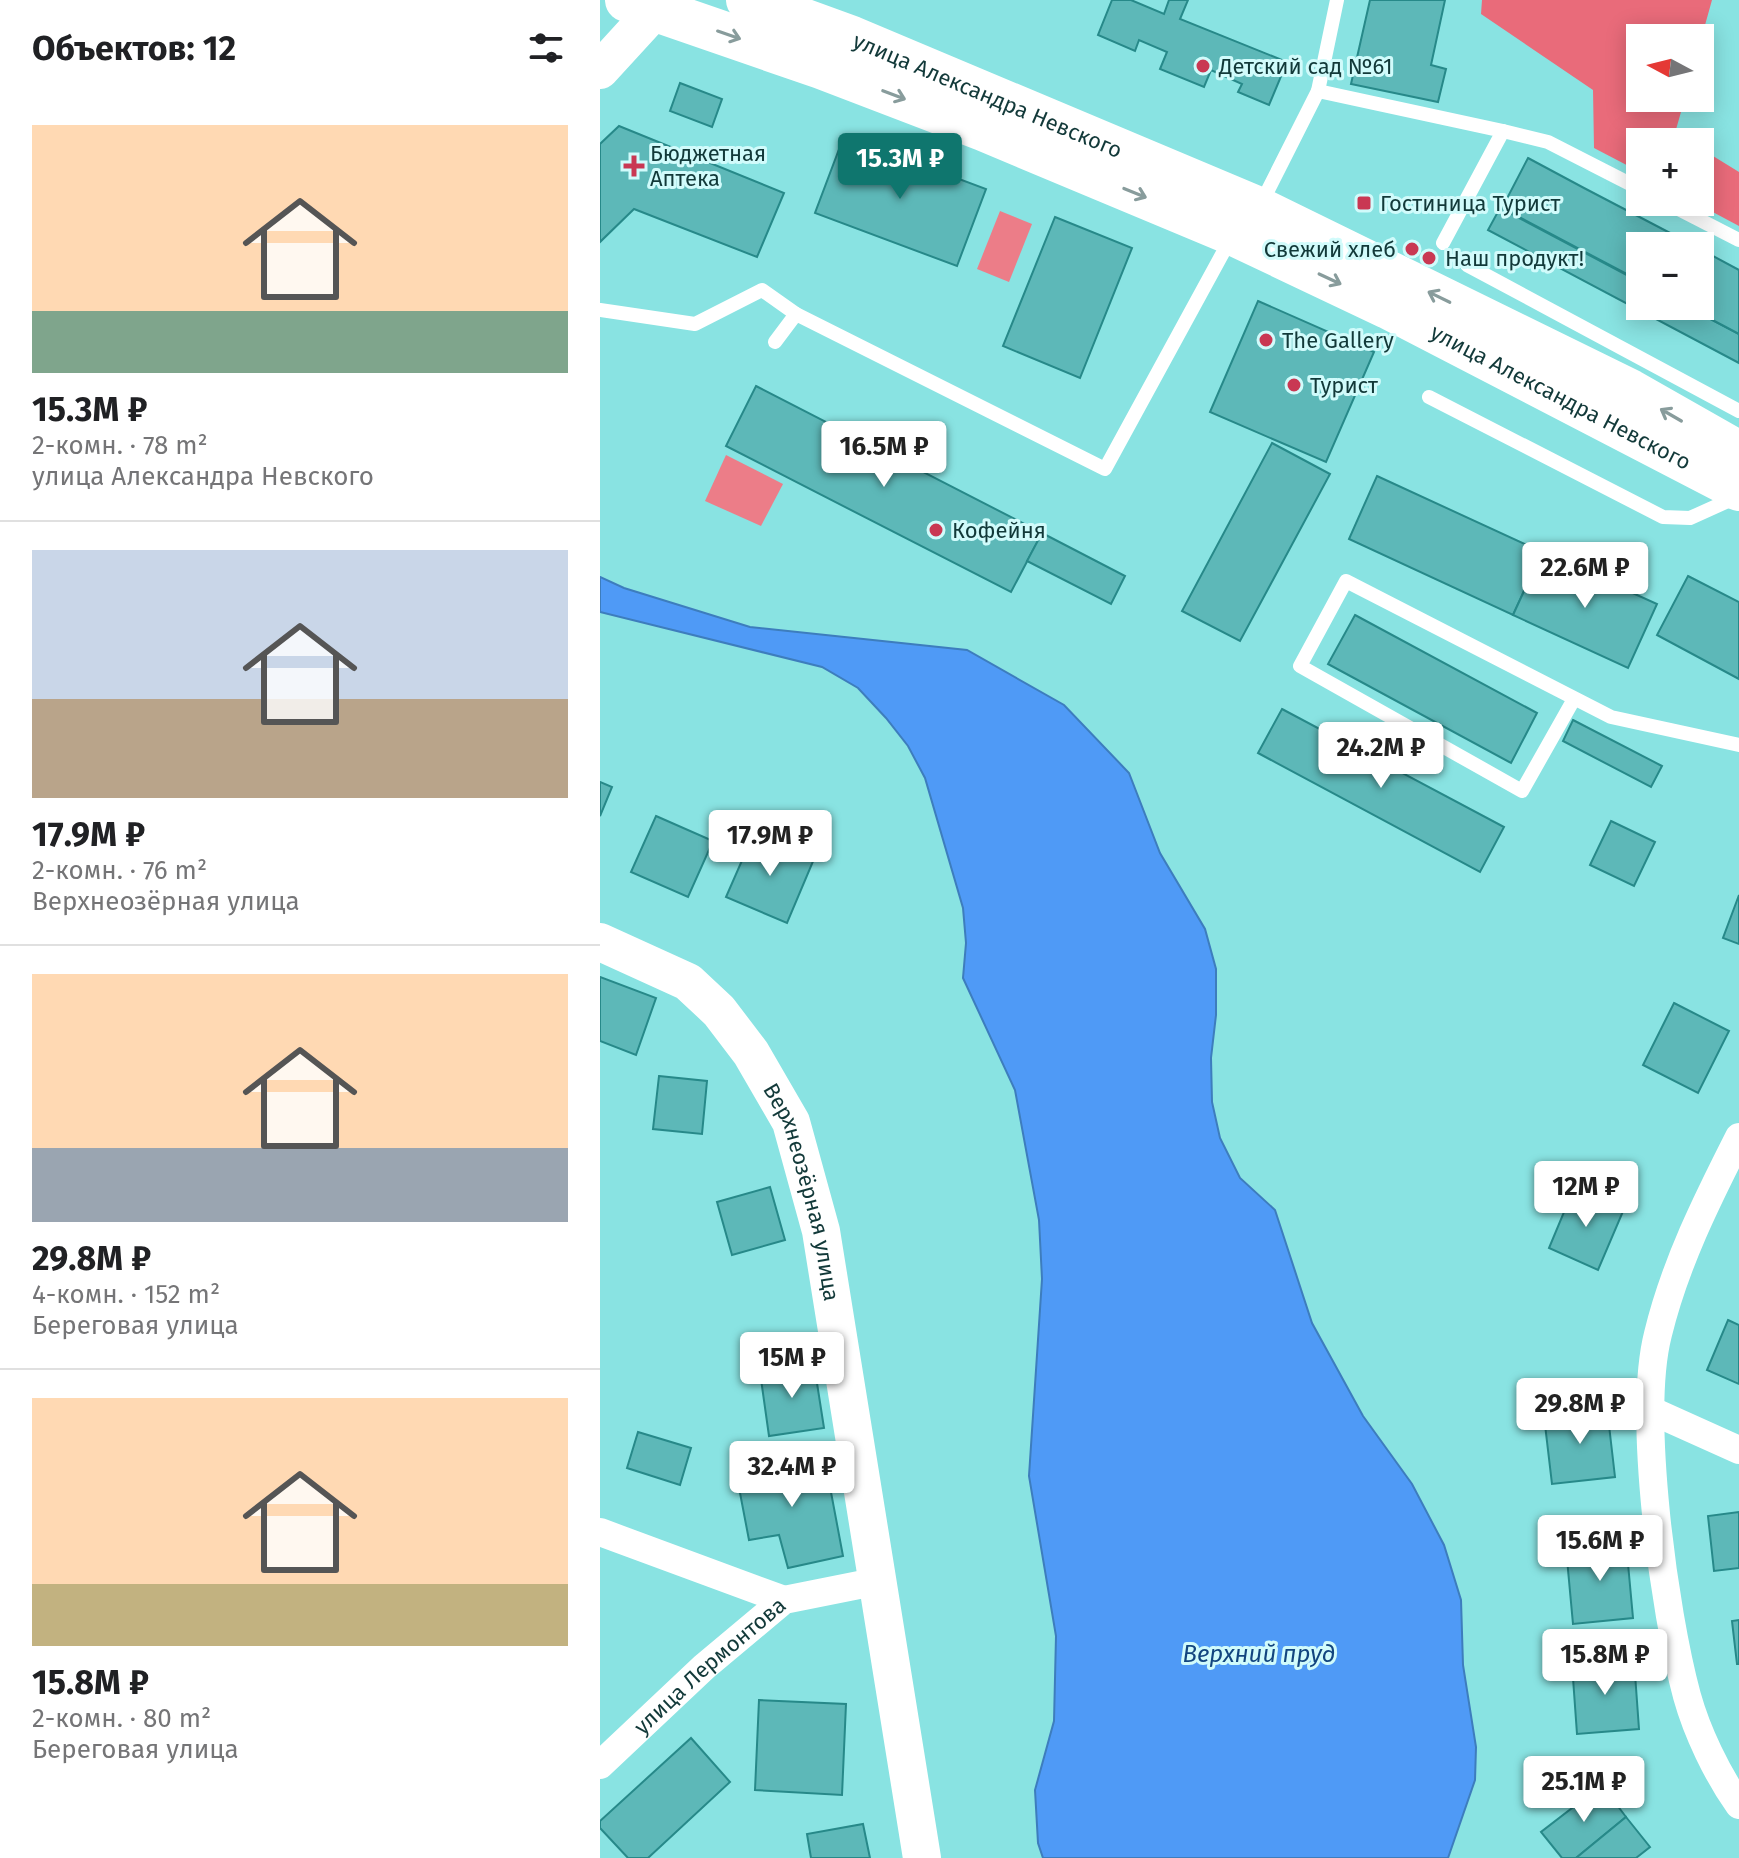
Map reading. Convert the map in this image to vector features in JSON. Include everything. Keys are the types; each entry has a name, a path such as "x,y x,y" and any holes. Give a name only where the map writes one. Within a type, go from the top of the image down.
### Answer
{"main road":[{"name":"улица Александра Невского","path":"748,0 852,38 1246,222 1630,391 1739,453"},
{"name":"улица Александра Невского","path":"647,3 983,129 1246,222 1388,307 1739,489"}],"street":[{"path":"600,70 647,3"},
{"name":"Верхнеозёрная улица","path":"600,942 688,982 719,1011 751,1053 791,1122 821,1231 922,1858"},
{"path":"1739,1137 1696,1220 1657,1335 1650,1410 1669,1602 1688,1697 1725,1786 1739,1805"},
{"path":"1650,1410 1739,1450"},
{"path":"600,1532 784,1600"},
{"name":"улица Лермонтова","path":"600,1765 704,1667 784,1600 879,1581"}],"lane":[{"path":"600,310 695,324 762,290 796,314 1105,469 1318,91 1337,0"},
{"path":"1318,91 1548,142 1626,182"},
{"path":"1443,243 1503,131"},
{"path":"1692,216 1739,240"},
{"path":"1467,265 1739,411"},
{"path":"775,342 796,314"},
{"path":"1429,397 1663,517 1690,518 1739,496"},
{"path":"1574,699 1522,791 1300,666 1346,581 1611,717 1739,745"}],"shaded area":[{"path":"1482,0 1712,0 1705,24 1626,24 1626,112 1681,112 1676,128 1626,128 1626,165 1594,148 1593,90 1481,14"},
{"path":"1714,157 1739,172 1739,226 1714,213"},
{"path":"1000,211 1032,224 1009,282 977,269"},
{"path":"726,455 783,484 761,526 705,501"}],"water":[{"name":"Верхний пруд","path":"600,577 624,588 750,627 967,650 1064,705 1129,773 1160,853 1205,929 1216,969 1212,1102 1220,1138 1240,1178 1275,1210 1312,1323 1363,1416 1412,1484 1444,1545 1461,1600 1463,1665 1476,1747 1475,1780 1448,1858 1043,1858 1038,1843 1035,1790 1054,1721 1056,1636 1029,1476 1042,1279 1039,1220 1015,1090 963,978 966,943 963,908 925,778 908,746 858,688 822,667 600,612"}],"building":[{"path":"1112,0 1131,0 1164,14 1169,0 1188,0 1180,19 1287,62 1269,105 1238,92 1242,84 1211,70 1204,87 1160,69 1167,52 1139,40 1135,51 1098,35"},
{"path":"1370,0 1445,0 1431,65 1446,69 1438,102 1351,84"},
{"path":"680,83 722,99 712,127 670,111"},
{"path":"619,126 784,193 757,257 634,209 600,242 600,144"},
{"path":"844,136 986,189 957,266 815,213"},
{"path":"1528,158 1626,210 1626,216 1638,216 1668,232 1626,232 1626,274 1502,208"},
{"path":"1500,208 1626,275 1626,303 1488,230"},
{"path":"1055,217 1132,248 1080,378 1003,346"},
{"path":"1714,257 1739,270 1739,334 1712,320"},
{"path":"1258,301 1374,352 1326,462 1210,412"},
{"path":"1658,320 1712,320 1739,334 1739,363"},
{"path":"756,386 1042,533 1011,592 726,446"},
{"path":"1272,443 1330,474 1240,641 1182,611"},
{"path":"1377,476 1542,552 1513,615 1349,539"},
{"path":"1042,533 1125,576 1111,604 1027,561"},
{"path":"1542,552 1657,604 1628,668 1513,615"},
{"path":"1688,576 1739,602 1739,679 1657,635"},
{"path":"1355,615 1537,713 1511,763 1328,664"},
{"path":"1282,709 1504,827 1480,872 1258,753"},
{"path":"1573,720 1662,766 1651,787 1563,741"},
{"path":"600,782 612,787 600,816"},
{"path":"656,816 713,841 688,897 631,872"},
{"path":"1611,821 1655,842 1634,886 1590,865"},
{"path":"754,833 814,859 787,923 726,897"},
{"path":"1739,895 1739,944 1723,938"},
{"path":"600,977 656,998 636,1055 600,1041"},
{"path":"1674,1003 1729,1031 1698,1093 1643,1065"},
{"path":"659,1076 707,1081 702,1134 653,1129"},
{"path":"770,1187 785,1240 732,1255 717,1202"},
{"path":"1574,1188 1624,1209 1598,1270 1549,1248"},
{"path":"1728,1320 1739,1325 1739,1384 1707,1370"},
{"path":"814,1364 824,1428 769,1436 760,1372"},
{"path":"1607,1408 1615,1477 1552,1484 1544,1416"},
{"path":"638,1432 691,1448 680,1485 627,1468"},
{"path":"824,1455 843,1556 788,1568 779,1535 749,1540 736,1472"},
{"path":"1739,1512 1739,1568 1714,1571 1708,1516"},
{"path":"1626,1542 1633,1618 1573,1624 1566,1548"},
{"path":"1739,1620 1739,1664 1737,1664 1732,1621"},
{"path":"1634,1660 1639,1729 1577,1734 1572,1664"},
{"path":"759,1700 846,1704 842,1795 755,1790"},
{"path":"691,1738 730,1782 648,1858 628,1858 600,1828 600,1821"},
{"path":"1602,1785 1626,1817 1576,1858 1562,1858 1541,1832"},
{"path":"1626,1817 1650,1847 1636,1858 1576,1858"},
{"path":"863,1824 870,1858 811,1858 807,1834"}],"place":[{"name":"Детский сад №61","path":"1203,66"},
{"name":"Бюджетная Аптека","path":"634,166"},
{"name":"Гостиница Турист","path":"1364,203"},
{"name":"Свежий хлеб","path":"1412,249"},
{"name":"Наш продукт!","path":"1429,258"},
{"name":"The Gallery","path":"1266,340"},
{"name":"Турист","path":"1294,385"},
{"name":"Кофейня","path":"936,530"}]}
